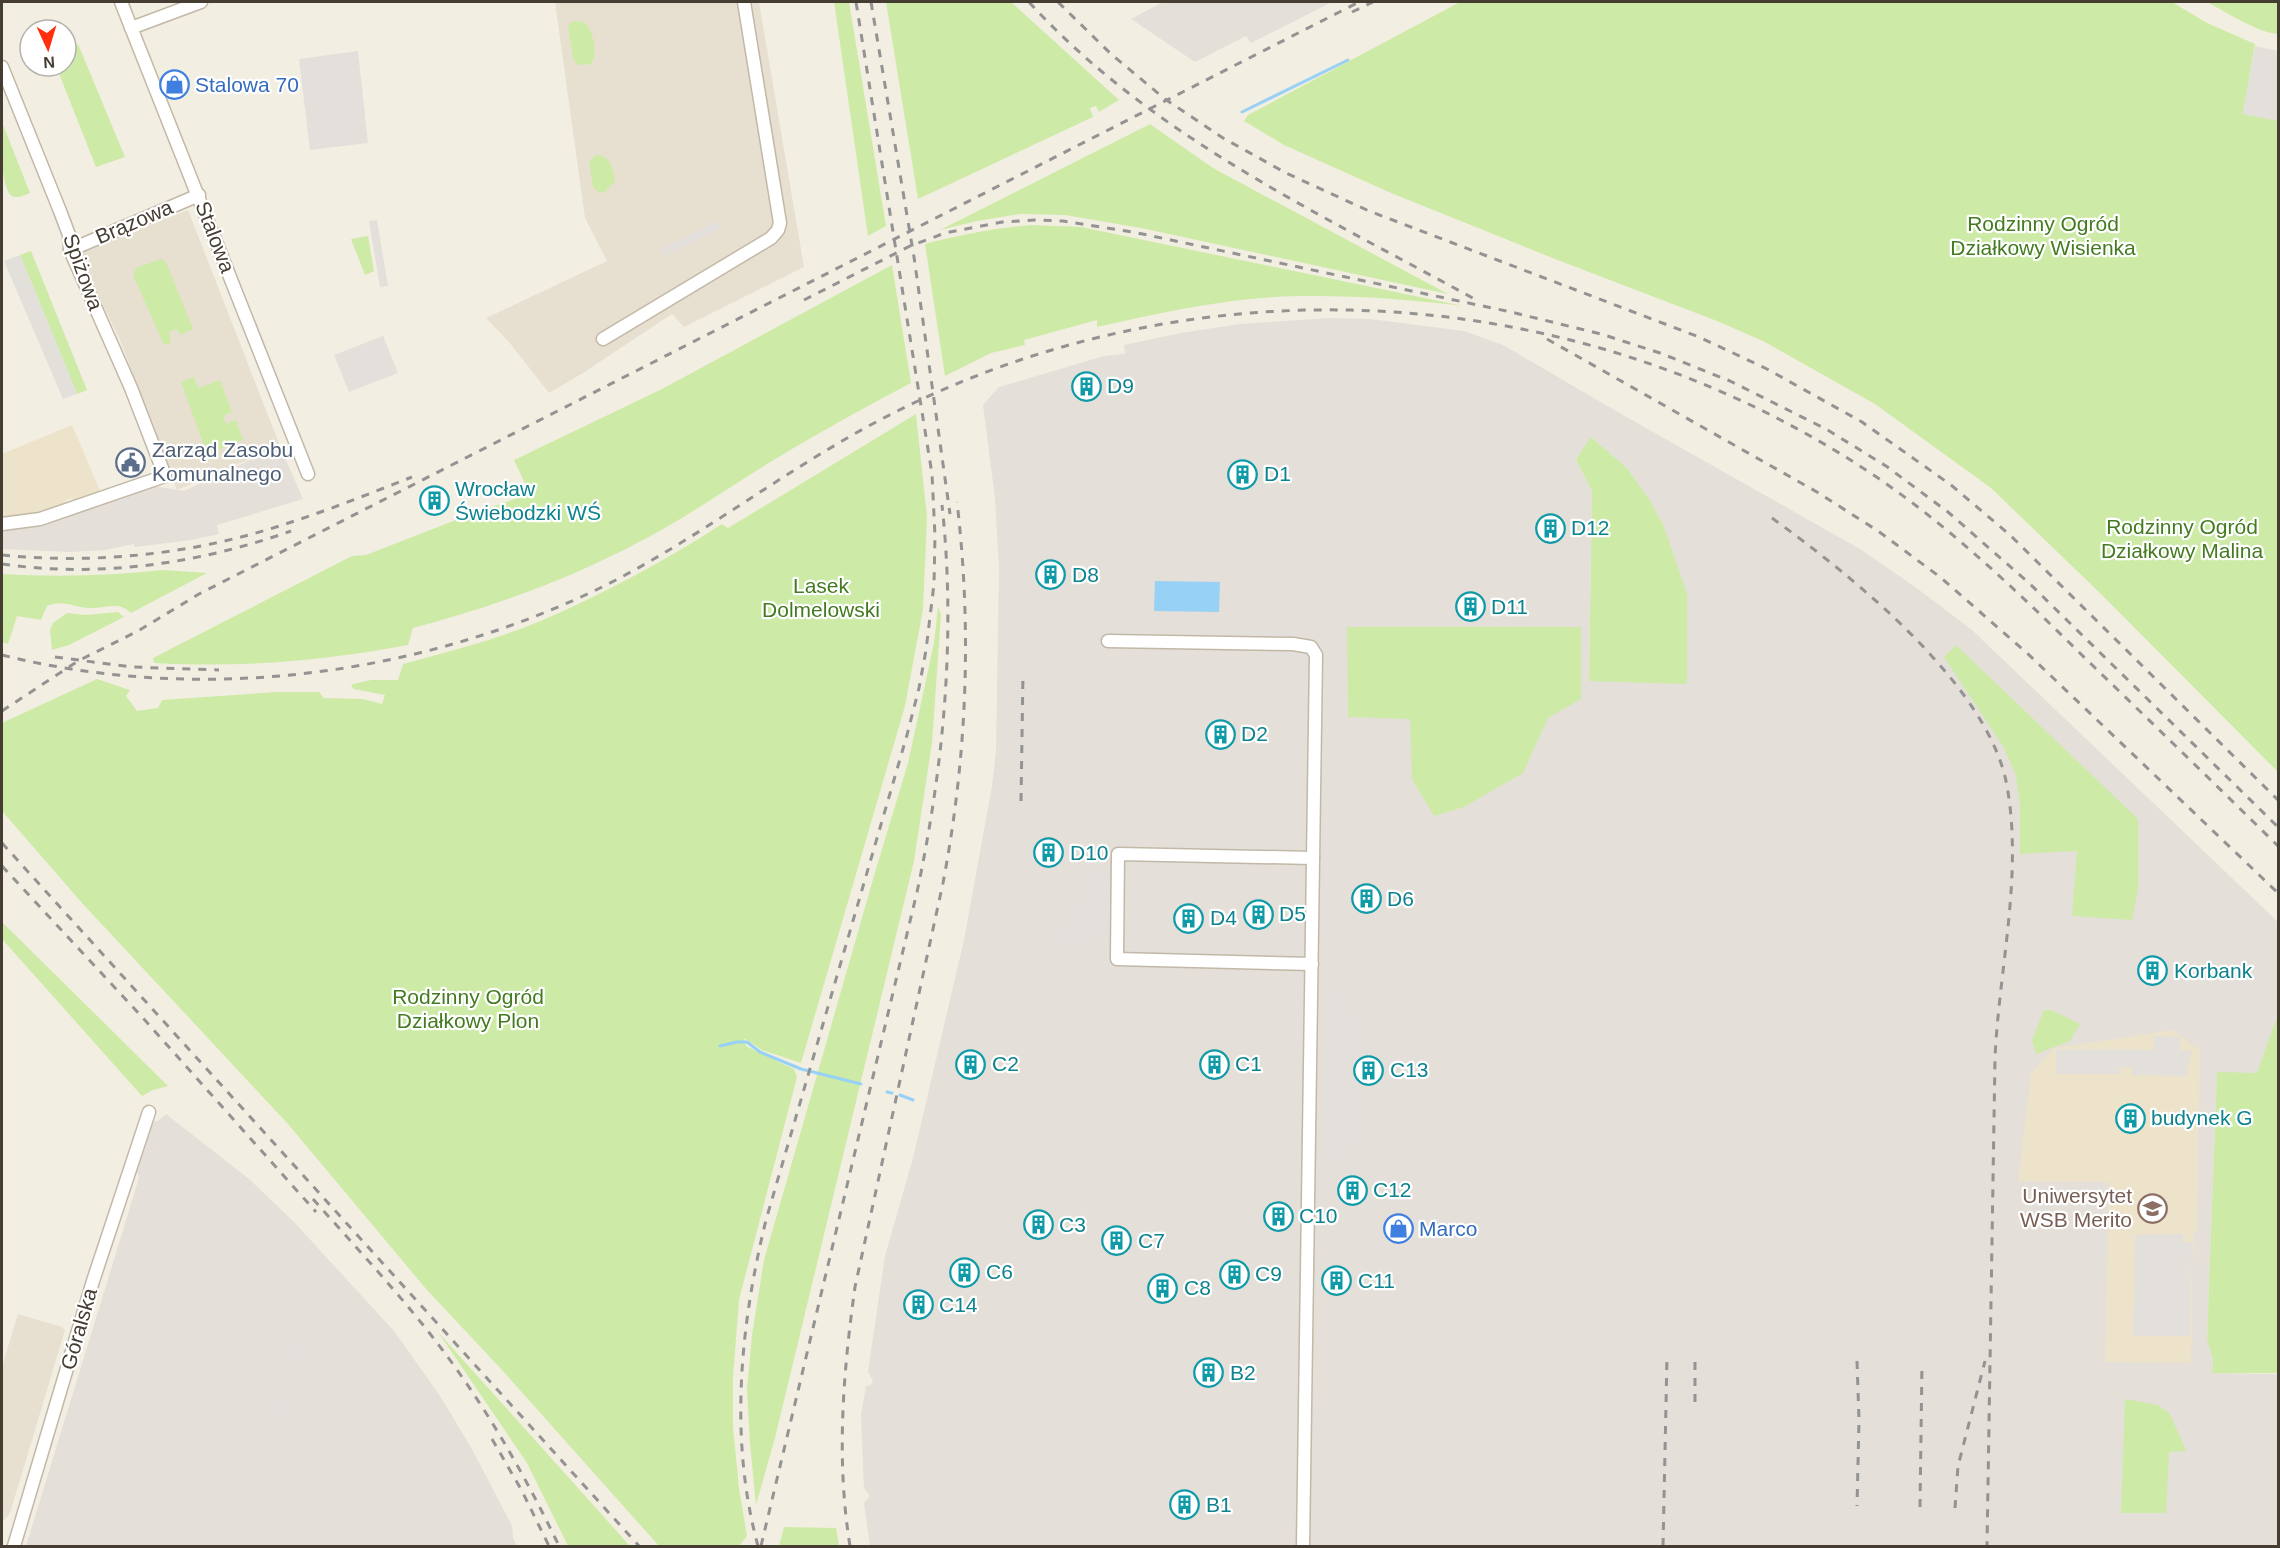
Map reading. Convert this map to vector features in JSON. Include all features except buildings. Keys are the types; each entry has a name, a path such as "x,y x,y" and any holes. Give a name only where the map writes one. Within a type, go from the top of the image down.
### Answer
{"street":[{"name":"Stalowa","path":"121,2 308,474"},
{"path":"132,28 201,2"},
{"path":"603,339 771,238 778,230 780,223 744,2"},
{"name":"Spiżowa","path":"2,67 69,235 70,250 131,388 165,476 40,519 2,524"},
{"name":"Brązowa","path":"70,250 199,195"},
{"path":"1108,641 1293,644 1311,647 1316,656 1303,1546"},
{"path":"1312,964 1117,959 1117,905 1118,855 1313,858"},
{"name":"Góralska","path":"14,1546 93,1281 149,1112"}],"shaded area":[{"path":"555,2 759,2 804,267 684,327 672,314 549,393 509,342 486,318 607,261 585,218"},
{"path":"1163,2 1332,2 1251,43 1246,36 1195,62 1131,19"},
{"path":"2255,46 2278,51 2278,121 2243,114"},
{"path":"358,51 368,143 310,150 299,59"},
{"path":"188,210 280,446 177,490 120,340 78,253"},
{"path":"377,220 388,286 380,287 369,221"},
{"path":"718,221 721,228 665,256 661,249"},
{"path":"20,255 77,394 63,399 4,261"},
{"path":"1328,318 1370,319 1464,331 1503,345 1860,549 1972,630 2278,922 2278,1076 2217,1073 2207,1339 2213,1360 2212,1373 2278,1374 2278,1546 870,1546 864,1503 870,1496 864,1488 861,1415 866,1386 871,1385 873,1381 868,1372 885,1256 913,1158 964,940 996,752 999,569 995,498 983,405 999,387 1104,356 1125,354 1124,345 1240,324","holes":["1591,437 1627,468 1663,524 1589,681 1592,491 1576,459"]},
{"path":"383,336 398,373 349,392 334,355"},
{"path":"72,425 100,491 75,501 71,498 65,501 65,507 40,515 2,520 2,454"},
{"path":"280,446 303,499 217,525 219,534 191,540 135,547 134,544 105,550 70,552 2,549 2,528 152,486 184,491"},
{"path":"1190,629 1272,631 1272,638 1190,637"},
{"path":"1093,868 1103,868 1109,874 1108,930 1096,949 1076,948 1056,942 1056,931"},
{"path":"1328,973 1340,973 1340,988 1357,988 1355,1012 1360,1013 1359,1147 1355,1147 1355,1161 1324,1161"},
{"name":"Uniwersytet WSB Merito","path":"2173,1030 2200,1051 2197,1231 2193,1231 2191,1363 2105,1362 2109,1182 2018,1181 2031,1074 2054,1048"},
{"path":"2154,1036 2180,1037 2180,1050 2192,1051 2186,1076 2132,1075 2132,1067 2119,1067 2119,1074 2056,1074 2056,1049 2154,1050"},
{"path":"166,1114 249,1179 294,1222 394,1331 440,1396 472,1449 512,1526 513,1538 517,1546 26,1546 139,1178 137,1172 153,1122"},
{"path":"1143,1153 1237,1155 1236,1163 1143,1161"},
{"path":"1194,1172 1256,1174 1256,1182 1193,1181"},
{"path":"2183,1234 2183,1243 2192,1242 2190,1336 2133,1336 2135,1235"},
{"path":"18,1314 62,1327 65,1330 10,1513 4,1520 2,1519 2,1367"},
{"path":"294,1338 308,1344 279,1444 261,1438 284,1365 280,1363 287,1341"}],"green space":[{"path":"834,2 849,2 886,226 868,236"},
{"path":"886,2 1011,2 1119,100 1099,112 1096,106 1090,108 1093,117 918,199"},
{"name":"Rodzinny Ogród Działkowy Wisienka","path":"1460,2 2172,2 2207,23 2255,44 2243,114 2278,120 2278,772 2102,595 1991,488 1875,404 1763,341 1391,193 1284,145 1244,121 1248,115"},
{"path":"2207,2 2278,2 2278,34 2252,26"},
{"path":"573,21 584,22 590,31 595,48 591,64 578,65 573,59 568,27"},
{"path":"78,44 125,157 96,167 61,78 78,78"},
{"path":"2,122 30,193 21,196 12,196 5,184 2,162"},
{"path":"1150,124 1213,168 1448,294 1141,228 1065,215 1020,214 940,230"},
{"path":"595,155 608,160 614,172 615,181 604,193 598,192 593,187 589,163"},
{"path":"1032,225 1081,227 1463,306 1332,296 1286,296 1231,301 1097,327 1097,320 1024,340 1025,345 991,353 945,376 925,244 978,232"},
{"path":"368,236 374,271 365,275 351,239"},
{"path":"31,251 87,390 77,394 20,255"},
{"path":"161,259 166,262 193,329 180,335 177,329 169,332 171,343 164,345 133,275 136,268"},
{"path":"892,265 911,383 792,449 641,541 558,580 472,611 413,628 408,645 281,662 218,665 154,663 153,658 352,556 366,555 479,511 530,494 514,460 662,389"},
{"path":"194,377 198,388 220,380 232,412 223,416 226,424 236,420 243,440 207,454 181,382"},
{"name":"Rodzinny Ogród Działkowy Plon","path":"916,414 927,517 923,609 905,706 801,1063 762,1050 744,1038 746,1046 794,1069 797,1077 739,1300 733,1378 733,1427 739,1488 747,1536 739,1546 659,1546 502,1370 427,1290 288,1124 82,903 2,811 2,723 97,679 130,690 126,696 137,711 158,708 162,700 277,692 319,692 324,698 363,699 382,704 385,695 354,689 351,686 371,680 398,680 403,664 509,633 589,599 657,564 722,524 728,528"},
{"path":"1591,437 1627,468 1663,524 1687,594 1687,684 1589,681 1592,491 1576,459"},
{"path":"163,570 207,573 131,613 116,606 89,608 58,603 47,606 41,620 17,616 8,644 2,642 2,574 123,574"},
{"path":"938,607 941,614 932,743 914,861 775,1438 756,1505 747,1389 752,1335 764,1260 908,763 934,643"},
{"path":"118,612 124,617 69,645 52,650 50,630 53,623 67,613 85,615"},
{"path":"1347,627 1581,627 1581,699 1548,718 1523,773 1464,807 1434,816 1412,779 1410,719 1348,717"},
{"path":"1956,645 2138,819 2138,888 2132,920 2072,916 2077,851 2020,854 2020,805 2016,775 2003,746 1944,657"},
{"path":"2,922 168,1086 142,1096 2,939"},
{"path":"2044,1010 2051,1010 2080,1024 2070,1041 2036,1054 2032,1040"},
{"path":"2278,1014 2278,1373 2212,1373 2213,1360 2207,1339 2217,1072 2257,1073"},
{"path":"438,1332 630,1546 568,1546 527,1463"},
{"path":"2125,1399 2158,1405 2170,1414 2186,1451 2169,1452 2166,1513 2121,1513"},
{"path":"784,1527 836,1528 839,1546 779,1546"}],"water":[{"path":"1155,581 1220,582 1219,612 1154,611"}],"waterway":[{"path":"1242,112 1348,60"},
{"path":"720,1046 747,1042 760,1052 801,1069 861,1084"},
{"path":"887,1092 892,1093"},
{"path":"900,1095 913,1100"}],"railway":[{"path":"758,1546 743,1465 741,1424 744,1342 757,1260 766,1220 907,735 926,650 934,584 935,536 932,474 856,2"},
{"path":"871,2 914,257 950,514"},
{"path":"1029,2 1077,50 1129,93 1184,133 1299,204 1478,301"},
{"path":"1058,2 1111,54 1165,99 1223,138 1286,173 1369,211 1699,337 1767,369 1862,422 1951,485 2010,535 2278,800"},
{"path":"2,711 78,661 138,631 199,594 1359,2"},
{"path":"1352,12 1373,2"},
{"path":"804,300 910,246 945,233 1002,222 1063,221 1133,232 1511,312 1601,334 1660,353 1730,381 1826,429 1886,466 1948,512 2030,584 2278,827"},
{"path":"2,655 77,670 152,678 229,679 305,673 381,661 455,643 528,619 598,589 660,556 837,444 961,382 1091,339 1225,315 1360,310 1495,324 1628,356 1755,407 1875,476 1959,540 2011,587 2278,846"},
{"path":"1547,339 1817,492 1878,531 1940,577 2027,653 2278,893"},
{"path":"2,555 92,558 152,554 212,544 306,517 412,477"},
{"path":"850,1546 842,1449 844,1384 855,1287 943,883 962,741 965,693 965,598 957,502"},
{"path":"761,1546 917,892 926,844 945,699 948,602 942,505"},
{"path":"1772,518 1840,570 1877,602 1946,672 1974,710 1995,748 2007,786 2012,854 2011,888 1995,1058 1987,1546"},
{"path":"2,564 75,569 148,565 220,552 291,531"},
{"path":"55,657 132,667 219,670"},
{"path":"1021,801 1023,673"},
{"path":"2,843 639,1546"},
{"path":"2,866 143,1018 316,1212"},
{"path":"313,1199 403,1300 450,1360 501,1437 559,1546"},
{"path":"1663,1546 1667,1357"},
{"path":"1695,1358 1695,1402"},
{"path":"1857,1361 1859,1420 1857,1506"},
{"path":"1955,1508 1958,1466 1985,1361"},
{"path":"1920,1507 1922,1363"},
{"path":"492,1439 522,1491 549,1546"}],"place":[{"name":"Stalowa 70","path":"174,85"},
{"name":"D9","path":"1086,386"},
{"name":"Zarząd Zasobu Komunalnego","path":"131,462"},
{"name":"D1","path":"1243,474"},
{"name":"Wrocław Świebodzki WŚ","path":"434,501"},
{"name":"D12","path":"1550,528"},
{"name":"D8","path":"1051,575"},
{"name":"D11","path":"1470,607"},
{"name":"D2","path":"1220,734"},
{"name":"D10","path":"1049,853"},
{"name":"D6","path":"1366,899"},
{"name":"D5","path":"1258,914"},
{"name":"D4","path":"1189,918"},
{"name":"Korbank","path":"2153,971"},
{"name":"C2","path":"971,1064"},
{"name":"C1","path":"1214,1064"},
{"name":"C13","path":"1369,1070"},
{"name":"budynek G","path":"2130,1118"},
{"name":"C12","path":"1352,1190"},
{"name":"Uniwersytet WSB Merito","path":"2153,1208"},
{"name":"C10","path":"1278,1216"},
{"name":"C3","path":"1038,1225"},
{"name":"Marco","path":"1398,1229"},
{"name":"C7","path":"1117,1241"},
{"name":"C6","path":"965,1272"},
{"name":"C9","path":"1234,1274"},
{"name":"C11","path":"1337,1281"},
{"name":"C8","path":"1163,1288"},
{"name":"C14","path":"918,1305"},
{"name":"B2","path":"1209,1373"},
{"name":"B1","path":"1185,1505"}],"park label":[{"name":"Rodzinny Ogród Działkowy Malina","path":"2182,539"},
{"name":"Lasek Dolmelowski","path":"821,598"}]}
